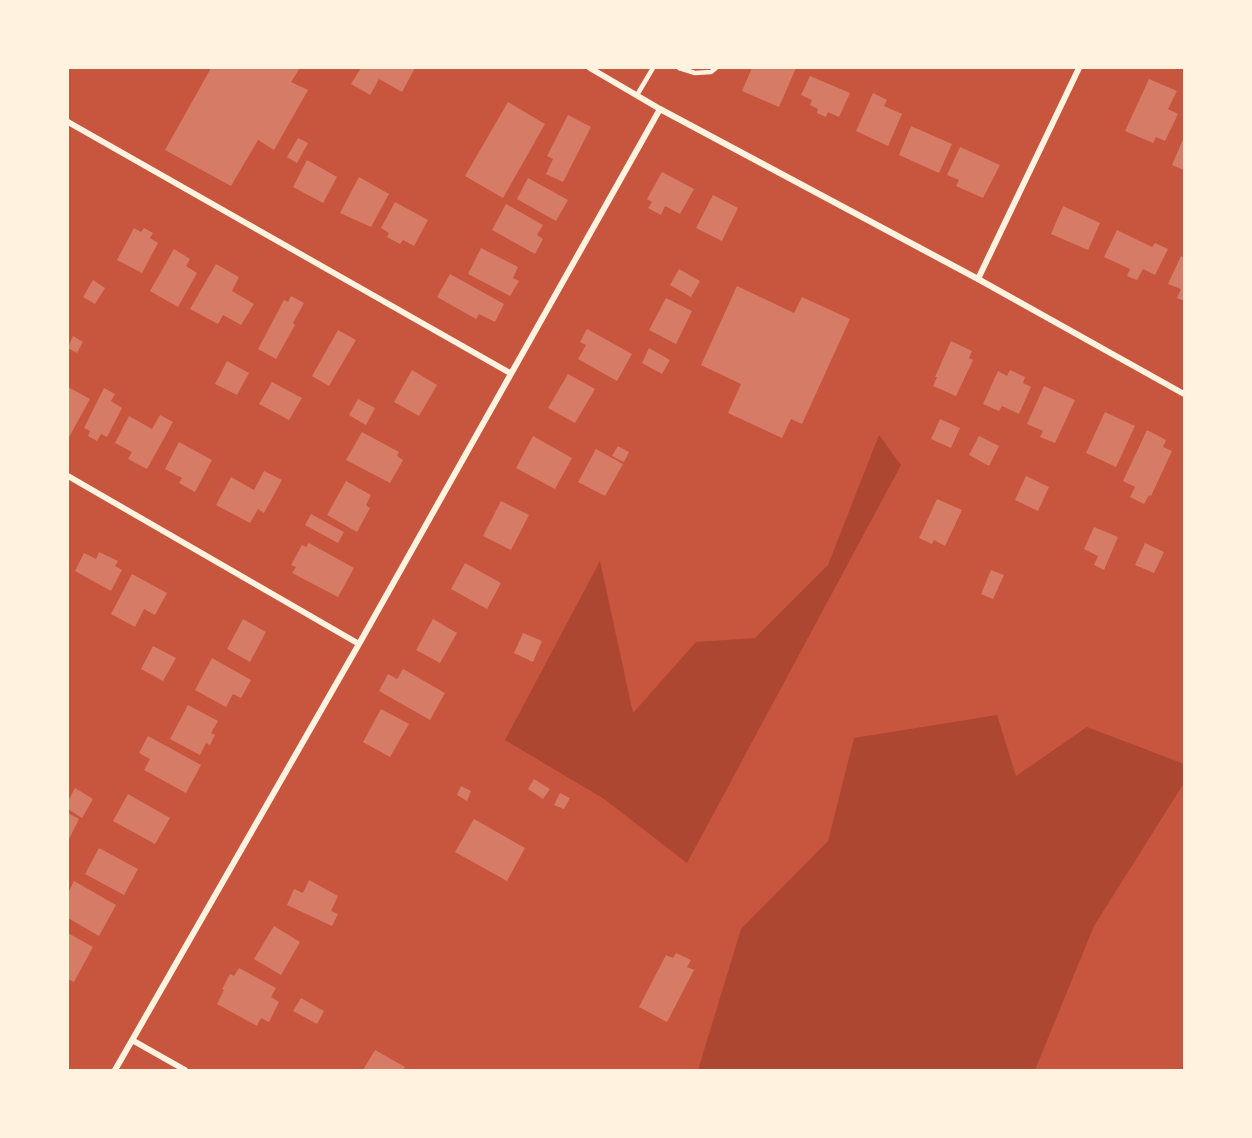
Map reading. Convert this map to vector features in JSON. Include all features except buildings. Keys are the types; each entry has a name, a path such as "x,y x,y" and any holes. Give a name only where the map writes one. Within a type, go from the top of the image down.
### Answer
{"street":[{"path":"590,68 660,109 978,279 1185,394"},
{"path":"978,279 1079,68"},
{"path":"115,1071 359,644 660,109"},
{"path":"68,122 510,373"},
{"path":"68,476 359,644"},
{"path":"132,1040 185,1071"}],"lane":[{"path":"637,95 653,68"},
{"path":"679,68 695,73 711,72 716,68"}],"shaded area":[{"path":"879,435 901,465 687,863 604,799 505,740 600,561 633,713 696,642 755,638 828,565"},
{"path":"997,715 1016,776 1087,727 1184,764 1184,783 1094,926 1035,1070 698,1070 741,929 828,841 854,738"}]}
